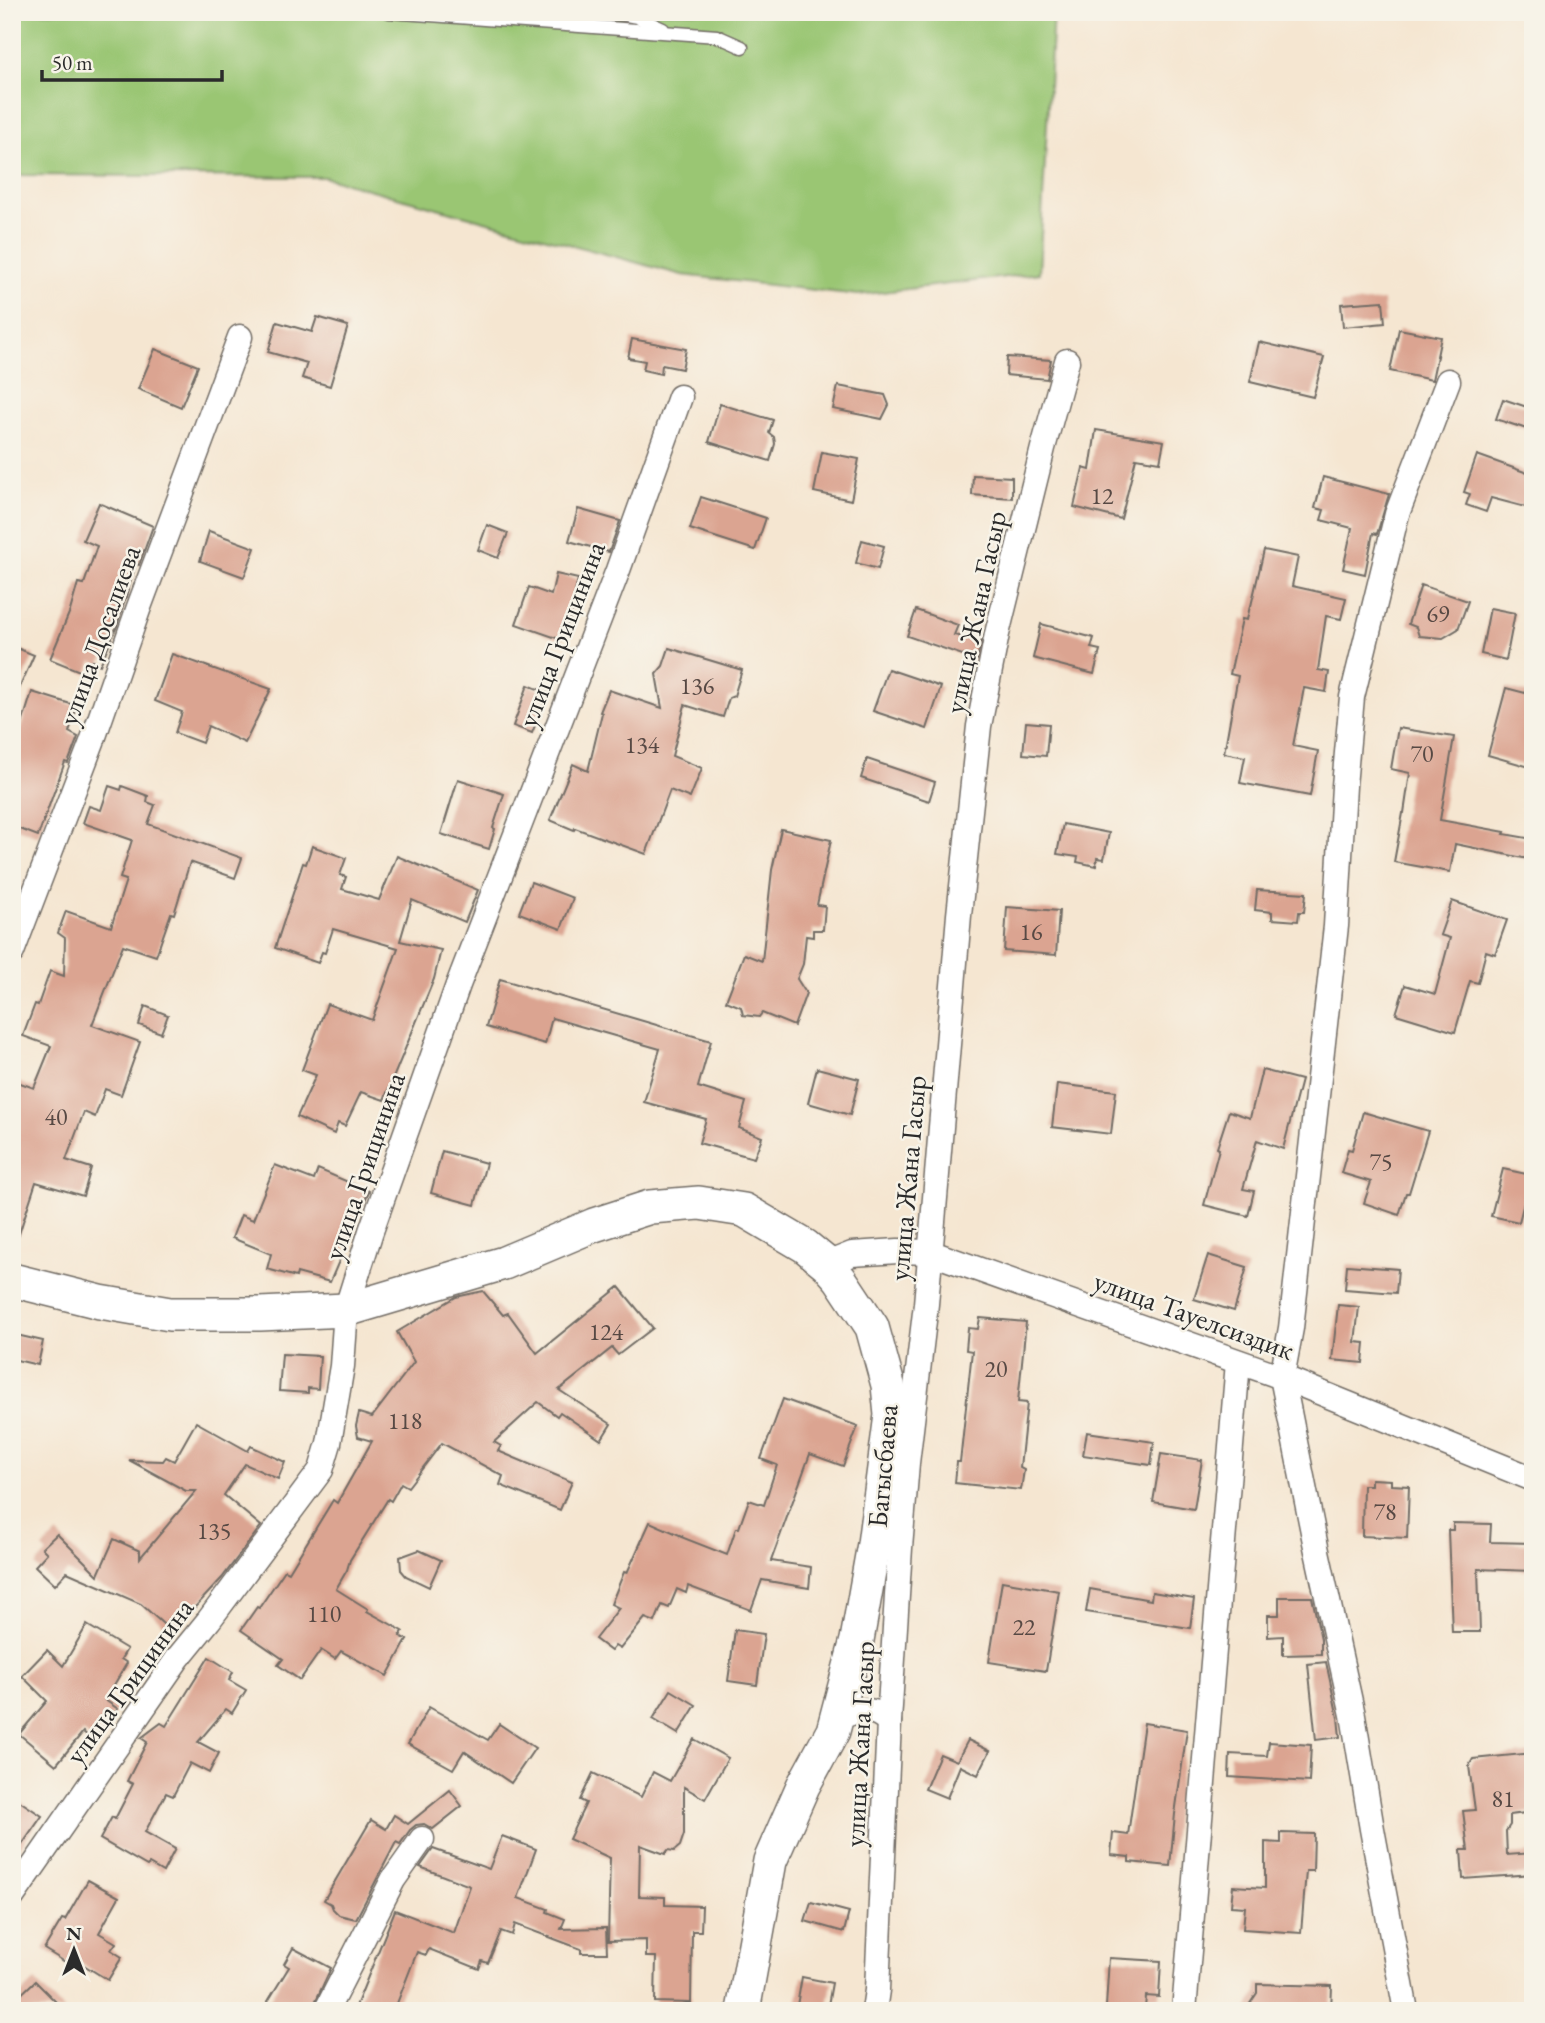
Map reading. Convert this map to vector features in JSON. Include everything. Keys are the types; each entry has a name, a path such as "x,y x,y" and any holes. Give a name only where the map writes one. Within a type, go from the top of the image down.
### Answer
{"street":[{"name":"улица Досалиева","path":"12,952 240,337"},
{"name":"улица Жана Гасыр","path":"903,1385 926,1304 958,915 979,726 997,634 1067,360"},
{"path":"1406,2011 1353,1715 1282,1377 1291,1328 1335,940 1343,786 1352,697 1397,514 1448,381"},
{"name":"улица Грицинина","path":"12,1896 178,1658 321,1470 329,1443 342,1366 346,1310 376,1218 458,985 618,570 680,397"},
{"name":"Багысбаева","path":"12,1280 100,1302 170,1314 346,1310 504,1263 594,1225 650,1207 699,1203 744,1210 805,1246 827,1264 872,1327 903,1385 891,1415 887,1546 857,1640 833,1731 803,1786 770,1861 743,2011"},
{"name":"улица Тауелсиздик","path":"827,1264 852,1254 929,1252 1282,1377 1533,1479"},
{"path":"1184,2011 1238,1362"},
{"name":"улица Жана Гасыр","path":"874,2011 889,1723 887,1546"},
{"path":"836,1719 858,1710 870,1710 883,1716 889,1723"},
{"path":"326,2011 393,1880 422,1839"}],"lane":[{"path":"389,12 717,36 742,47"},
{"path":"610,12 637,17 673,33"}],"green space":[{"path":"12,12 1053,12 1039,273 858,295 682,275 324,177 12,175"}],"building":[{"path":"1383,301 1385,323 1343,327 1341,304"},
{"path":"317,317 348,326 330,386 302,378 307,363 268,352 277,322 312,332"},
{"path":"1399,329 1441,337 1432,380 1390,371"},
{"path":"632,339 686,349 682,369 662,365 661,374 643,370 645,361 628,358"},
{"path":"1259,342 1324,357 1313,397 1250,382"},
{"path":"155,349 198,366 181,407 138,389"},
{"path":"1007,357 1051,360 1047,379 1006,375"},
{"path":"838,386 885,395 889,405 882,419 833,409"},
{"path":"1503,399 1533,409 1533,431 1496,419"},
{"path":"720,404 773,420 769,433 774,437 775,444 770,461 709,442"},
{"path":"1096,430 1164,441 1160,462 1136,458 1121,519 1074,507 1083,468 1090,470"},
{"path":"822,452 859,459 851,500 814,492"},
{"path":"1477,455 1533,475 1533,509 1491,498 1486,512 1466,505 1470,494 1464,492"},
{"path":"973,475 1012,477 1012,498 972,495"},
{"path":"1323,477 1389,494 1377,534 1373,533 1365,574 1343,569 1352,528 1321,520 1324,510 1315,508"},
{"path":"701,497 766,518 755,550 690,529"},
{"path":"99,503 153,526 139,565 136,564 117,626 100,665 92,661 87,674 50,659 70,611 78,583 84,584 97,546 83,540"},
{"path":"578,509 620,521 609,552 569,541"},
{"path":"487,525 508,533 498,558 478,550"},
{"path":"209,531 255,548 244,577 200,561"},
{"path":"862,540 884,546 878,569 856,563"},
{"path":"1264,550 1298,557 1292,586 1346,598 1341,619 1326,616 1318,670 1329,672 1326,692 1304,688 1293,746 1318,751 1310,796 1240,783 1245,757 1224,753 1238,676 1230,674 1242,619 1247,620"},
{"path":"556,574 578,579 573,602 576,603 562,640 516,624 529,587 551,595"},
{"path":"1421,585 1468,601 1458,629 1443,638 1419,636 1416,627 1408,624"},
{"path":"1490,608 1515,613 1506,660 1481,654"},
{"path":"916,610 958,625 954,635 981,641 977,660 907,636"},
{"path":"1041,624 1094,638 1091,648 1100,650 1094,674 1033,658"},
{"path":"12,646 34,655 12,705"},
{"path":"669,648 742,670 734,696 729,698 723,717 685,705 672,756 702,768 690,798 670,790 646,854 550,820 573,764 588,771 602,713 600,712 609,690 662,708 656,674 663,666"},
{"path":"172,654 271,689 245,743 208,726 202,743 175,733 182,712 155,701"},
{"path":"888,669 941,687 927,729 873,711"},
{"path":"528,685 548,693 532,733 513,726"},
{"path":"1506,688 1533,695 1533,768 1488,755"},
{"path":"32,692 77,706 69,732 78,737 68,763 65,762 38,836 12,826 12,756"},
{"path":"1026,722 1049,724 1046,756 1023,754"},
{"path":"1398,728 1454,737 1440,820 1533,839 1533,860 1455,844 1450,872 1394,862 1410,773 1391,769"},
{"path":"867,759 935,782 929,801 861,778"},
{"path":"458,779 504,794 489,849 441,834"},
{"path":"109,786 121,790 122,786 148,796 147,802 155,805 148,824 242,858 235,878 190,862 174,914 171,913 156,956 123,945 92,1025 140,1042 121,1095 105,1089 95,1117 84,1112 66,1160 91,1168 83,1196 36,1182 16,1243 12,1242 12,1080 34,1088 51,1046 23,1036 50,971 64,976 65,938 58,933 66,911 111,927 126,880 120,878 132,840 83,823 89,806 101,810"},
{"path":"1063,824 1109,833 1104,859 1097,858 1096,866 1077,862 1078,857 1057,854"},
{"path":"781,829 831,840 817,905 825,906 823,930 813,930 813,937 806,936 803,964 797,979 806,993 794,1026 762,1013 759,1017 743,1015 741,1007 726,1001 744,954 762,961 772,870"},
{"path":"312,846 346,858 340,875 346,877 342,889 379,900 397,856 478,890 465,922 412,900 400,941 441,950 434,979 384,1100 361,1092 345,1126 338,1123 334,1134 297,1117 316,1075 302,1070 327,1004 372,1020 398,948 333,929 325,953 322,952 318,963 275,948 303,863 306,864"},
{"path":"531,882 573,898 561,929 519,913"},
{"path":"1257,890 1306,893 1304,912 1299,912 1298,921 1272,919 1272,912 1255,910"},
{"path":"1452,901 1507,920 1495,954 1486,951 1478,983 1470,981 1455,1032 1396,1014 1405,985 1435,994 1450,938 1440,935"},
{"path":"1007,907 1059,911 1056,955 1004,951"},
{"path":"500,979 711,1041 698,1087 746,1102 739,1128 762,1137 754,1158 699,1143 706,1119 644,1102 660,1049 552,1018 545,1044 486,1027"},
{"path":"145,1006 168,1015 161,1033 139,1025"},
{"path":"817,1068 859,1079 850,1115 808,1103"},
{"path":"1262,1070 1301,1080 1283,1149 1257,1140 1243,1189 1254,1191 1248,1216 1204,1205 1229,1111 1250,1118"},
{"path":"1057,1084 1116,1091 1111,1134 1052,1127"},
{"path":"1363,1112 1428,1131 1409,1193 1406,1193 1399,1215 1364,1203 1371,1182 1341,1173 1348,1149 1352,1150"},
{"path":"442,1151 486,1163 475,1205 431,1193"},
{"path":"275,1165 314,1180 318,1169 369,1191 330,1282 297,1273 296,1277 267,1269 271,1254 232,1238 241,1215 253,1220"},
{"path":"1503,1169 1531,1175 1519,1222 1491,1216"},
{"path":"1208,1255 1247,1267 1234,1311 1194,1299"},
{"path":"1347,1265 1398,1269 1396,1293 1345,1289"},
{"path":"619,1287 653,1328 618,1355 612,1348 559,1390 611,1424 601,1440 560,1412 557,1416 538,1402 494,1442 501,1446 498,1451 572,1482 560,1510 500,1485 503,1476 442,1443 408,1487 401,1483 391,1501 388,1499 350,1560 336,1589 368,1609 367,1611 403,1631 400,1636 407,1640 387,1676 341,1651 335,1659 321,1650 300,1680 278,1665 283,1659 241,1630 285,1570 289,1572 333,1500 337,1503 372,1441 358,1437 356,1426 359,1413 372,1417 414,1362 397,1332 456,1297 483,1291 503,1315 508,1313 537,1353"},
{"path":"1338,1305 1359,1307 1355,1342 1365,1343 1363,1363 1332,1360"},
{"path":"980,1318 1026,1322 1018,1402 1027,1403 1020,1468 1024,1470 1021,1490 955,1483 957,1462 960,1462 972,1351 966,1350 968,1328 978,1329"},
{"path":"12,1334 43,1341 38,1365 12,1359"},
{"path":"282,1354 320,1356 318,1389 308,1388 308,1393 279,1391"},
{"path":"783,1399 858,1426 843,1466 810,1454 771,1561 811,1567 809,1588 762,1580 751,1610 688,1586 686,1593 677,1589 669,1608 662,1605 655,1622 645,1618 620,1649 615,1646 611,1651 595,1639 619,1608 611,1604 650,1522 727,1555 749,1500 764,1505 777,1465 761,1459"},
{"path":"196,1422 248,1451 251,1446 285,1462 278,1479 245,1464 224,1495 261,1526 222,1578 172,1632 141,1604 67,1572 55,1585 35,1566 47,1553 42,1548 57,1534 98,1575 114,1539 140,1551 140,1558 196,1491 186,1491 129,1460 163,1461 166,1457 174,1461"},
{"path":"1087,1432 1154,1442 1151,1465 1083,1455"},
{"path":"1161,1454 1202,1460 1194,1509 1153,1502"},
{"path":"1371,1479 1391,1480 1391,1485 1409,1486 1407,1538 1362,1536 1363,1485 1371,1485"},
{"path":"1453,1523 1491,1524 1490,1542 1533,1543 1533,1571 1478,1569 1480,1632 1452,1632 1448,1530 1453,1530"},
{"path":"419,1550 441,1560 429,1587 406,1576 401,1570 400,1557"},
{"path":"1002,1581 1059,1591 1046,1671 989,1662"},
{"path":"1090,1589 1151,1600 1152,1592 1194,1599 1190,1628 1086,1612"},
{"path":"1279,1597 1312,1597 1321,1639 1321,1654 1283,1655 1283,1636 1268,1637 1268,1615 1279,1615"},
{"path":"87,1625 127,1649 121,1659 127,1663 105,1700 118,1709 93,1740 83,1732 56,1765 19,1734 47,1701 22,1676 47,1650 63,1666"},
{"path":"735,1630 764,1634 757,1685 728,1681"},
{"path":"209,1657 233,1672 229,1680 246,1690 232,1713 226,1709 198,1742 219,1753 209,1773 190,1763 173,1796 166,1793 145,1832 175,1849 163,1872 149,1864 147,1866 100,1839 112,1817 115,1819 133,1784 127,1781 147,1742 141,1738 161,1723 166,1726"},
{"path":"1326,1662 1340,1737 1316,1740 1308,1664"},
{"path":"671,1690 696,1705 678,1734 653,1719"},
{"path":"429,1707 488,1740 499,1724 535,1748 511,1783 464,1751 453,1769 408,1744"},
{"path":"1144,1723 1187,1730 1170,1866 1129,1862 1129,1857 1111,1855 1113,1833 1128,1835"},
{"path":"694,1739 728,1758 705,1799 684,1787 684,1834 680,1846 674,1851 668,1850 665,1854 640,1845 639,1896 665,1897 665,1905 702,1906 701,1931 692,1931 691,2003 655,2002 656,1957 646,1957 646,1940 608,1941 610,1858 569,1839 586,1803 580,1800 593,1773 641,1797 653,1772 670,1781"},
{"path":"968,1740 990,1751 978,1775 960,1766 947,1798 925,1789 940,1754 957,1761"},
{"path":"1269,1742 1311,1745 1309,1782 1229,1777 1230,1754 1267,1756"},
{"path":"1533,1753 1533,1812 1510,1815 1510,1825 1506,1831 1507,1855 1533,1853 1533,1874 1463,1879 1461,1850 1468,1850 1463,1811 1475,1810 1469,1766 1473,1759"},
{"path":"450,1790 462,1806 433,1829 424,1824 416,1825 400,1844 396,1842 356,1919 339,1915 331,1904 324,1900 371,1820 386,1829 394,1815 408,1824"},
{"path":"12,1796 42,1816 12,1859"},
{"path":"1281,1833 1314,1834 1313,1871 1306,1871 1301,1933 1243,1929 1245,1907 1231,1906 1233,1886 1265,1888 1265,1842 1281,1843"},
{"path":"502,1836 536,1849 518,1898 548,1909 547,1912 565,1919 561,1929 606,1928 607,1953 581,1953 581,1949 515,1924 512,1935 501,1931 488,1963 482,1961 479,1969 429,1949 426,1955 417,1952 394,2011 354,2011 395,1910 454,1933 470,1886 420,1867 433,1849 489,1869"},
{"path":"88,1880 119,1897 99,1933 116,1943 111,1950 122,1957 108,1980 74,1959 70,1965 44,1949 62,1919 65,1920"},
{"path":"811,1902 849,1912 844,1932 805,1921"},
{"path":"293,1948 331,1968 311,2011 262,2011 289,1967 284,1964"},
{"path":"1109,1958 1161,1961 1159,1997 1146,1996 1145,2009 1106,2007"},
{"path":"802,1977 832,1983 827,2011 796,2011"},
{"path":"35,1981 65,2011 12,2011 12,2003"},
{"path":"1257,1984 1332,1986 1331,2011 1245,2011 1257,1993"}]}
